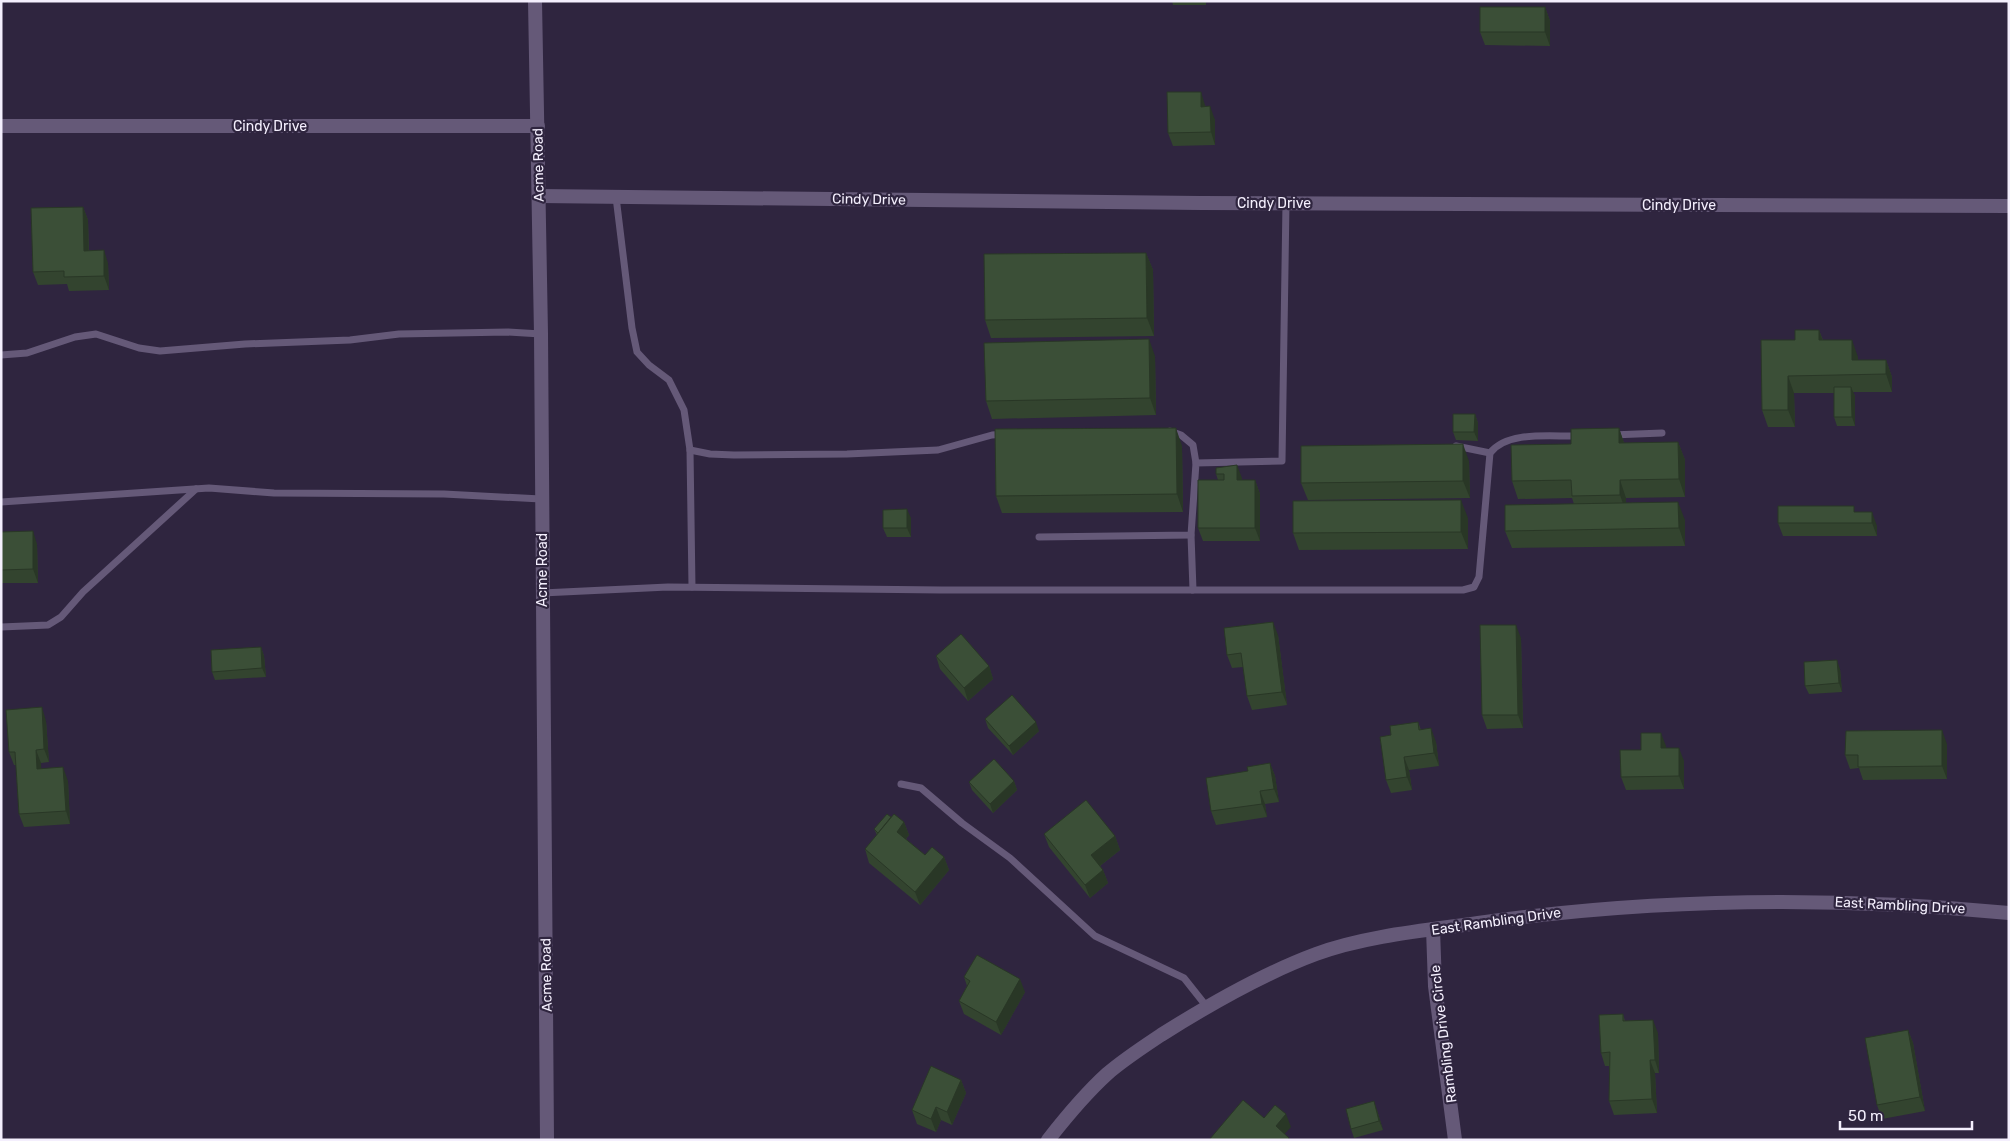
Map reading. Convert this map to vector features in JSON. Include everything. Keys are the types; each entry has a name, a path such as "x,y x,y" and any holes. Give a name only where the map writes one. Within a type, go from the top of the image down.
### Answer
{"street":[{"name":"Acme Road","path":"535,1 541,334 547,1140"},
{"name":"Cindy Drive","path":"1,126 538,126"},
{"name":"Cindy Drive","path":"539,196 1286,203 2009,206"},
{"name":"East Rambling Drive","path":"1048,1140 1071,1111 1108,1073 1148,1044 1207,1008 1270,974 1318,953 1368,941 1433,929 1542,914 1659,904 1743,901 1846,901 1940,906 2009,913"},
{"name":"Rambling Drive Circle","path":"1433,929 1438,1014 1455,1140"}],"lane":[{"path":"616,197 632,328 637,352 649,366 669,380 684,410 690,450 692,587"},
{"path":"1196,463 1282,461 1286,203"},
{"path":"1,354 27,353 75,337 96,334 139,348 160,351 245,344 350,340 408,334 508,332 541,334"},
{"path":"1164,428 1181,435 1193,446 1196,463 1191,535 1193,590"},
{"path":"1604,435 1662,433"},
{"path":"690,450 710,454 734,455 848,454 938,450 992,434 1012,434"},
{"path":"542,593 692,587 1463,590 1474,587 1479,577 1490,453 1502,442 1516,438 1584,436"},
{"path":"1444,446 1463,446 1490,453"},
{"path":"1,502 196,489 274,493 444,494 541,498"},
{"path":"1,628 48,624 61,618 83,592 196,489"},
{"path":"1039,537 1191,535"},
{"path":"901,784 921,788 962,823 1010,858 1095,936 1184,978 1207,1008"}],"building":[{"path":"1480,7 1545,7 1545,32 1480,32"},
{"path":"1167,92 1201,92 1201,107 1210,106 1211,132 1168,133"},
{"path":"83,207 84,251 104,250 104,276 64,277 64,271 33,272 31,208"},
{"path":"1146,253 1147,318 985,320 984,254"},
{"path":"1795,330 1819,330 1819,340 1852,340 1852,360 1886,360 1886,374 1788,376 1788,410 1762,410 1761,340 1795,340"},
{"path":"1149,339 1150,398 986,401 984,343"},
{"path":"1834,387 1851,387 1852,417 1834,417"},
{"path":"1453,414 1475,414 1474,432 1453,432"},
{"path":"1176,428 1177,494 996,496 995,429"},
{"path":"1619,428 1619,443 1678,442 1679,479 1620,480 1620,495 1572,496 1571,480 1512,481 1511,445 1571,444 1571,429"},
{"path":"1463,444 1463,481 1301,483 1301,446"},
{"path":"1237,465 1237,480 1255,480 1255,528 1198,528 1198,480 1224,480 1224,474 1216,474 1216,468"},
{"path":"1461,500 1461,532 1293,533 1293,501"},
{"path":"1678,502 1679,528 1505,531 1505,505"},
{"path":"1778,506 1854,506 1854,512 1872,512 1872,523 1778,523"},
{"path":"907,509 907,528 883,528 883,510"},
{"path":"33,531 33,569 1,570 1,532"},
{"path":"1273,622 1282,692 1247,696 1241,653 1227,655 1224,628"},
{"path":"1480,625 1516,625 1518,715 1482,715"},
{"path":"961,634 989,666 964,688 936,656"},
{"path":"261,647 262,668 212,672 211,650"},
{"path":"1837,660 1839,683 1805,686 1804,662"},
{"path":"1012,695 1036,722 1009,746 985,719"},
{"path":"42,707 44,749 36,750 37,769 63,767 66,811 19,814 15,752 9,752 6,710"},
{"path":"1418,722 1419,730 1431,728 1434,753 1404,757 1407,777 1386,780 1380,737 1391,735 1390,726"},
{"path":"1942,730 1942,766 1858,767 1858,755 1845,755 1846,731"},
{"path":"1641,733 1661,733 1661,748 1679,748 1679,776 1621,777 1620,750 1641,750"},
{"path":"994,759 1014,781 990,804 969,782"},
{"path":"1270,763 1274,789 1260,791 1262,804 1211,811 1206,778 1248,771 1247,767"},
{"path":"1086,800 1115,836 1091,855 1103,870 1085,885 1044,834"},
{"path":"887,814 891,817 878,833 874,829"},
{"path":"894,814 904,822 897,832 925,855 932,847 944,857 915,892 865,849"},
{"path":"977,955 1020,979 996,1022 959,1001 970,981 964,977"},
{"path":"1623,1014 1623,1021 1653,1020 1655,1060 1650,1060 1652,1099 1609,1101 1610,1052 1601,1053 1599,1015"},
{"path":"1908,1030 1920,1097 1877,1105 1865,1038"},
{"path":"931,1066 961,1080 947,1112 936,1107 931,1119 912,1110"},
{"path":"1243,1100 1264,1118 1275,1105 1286,1114 1276,1126 1289,1138 1287,1140 1209,1140"},
{"path":"1374,1101 1379,1121 1351,1129 1346,1109"}]}
